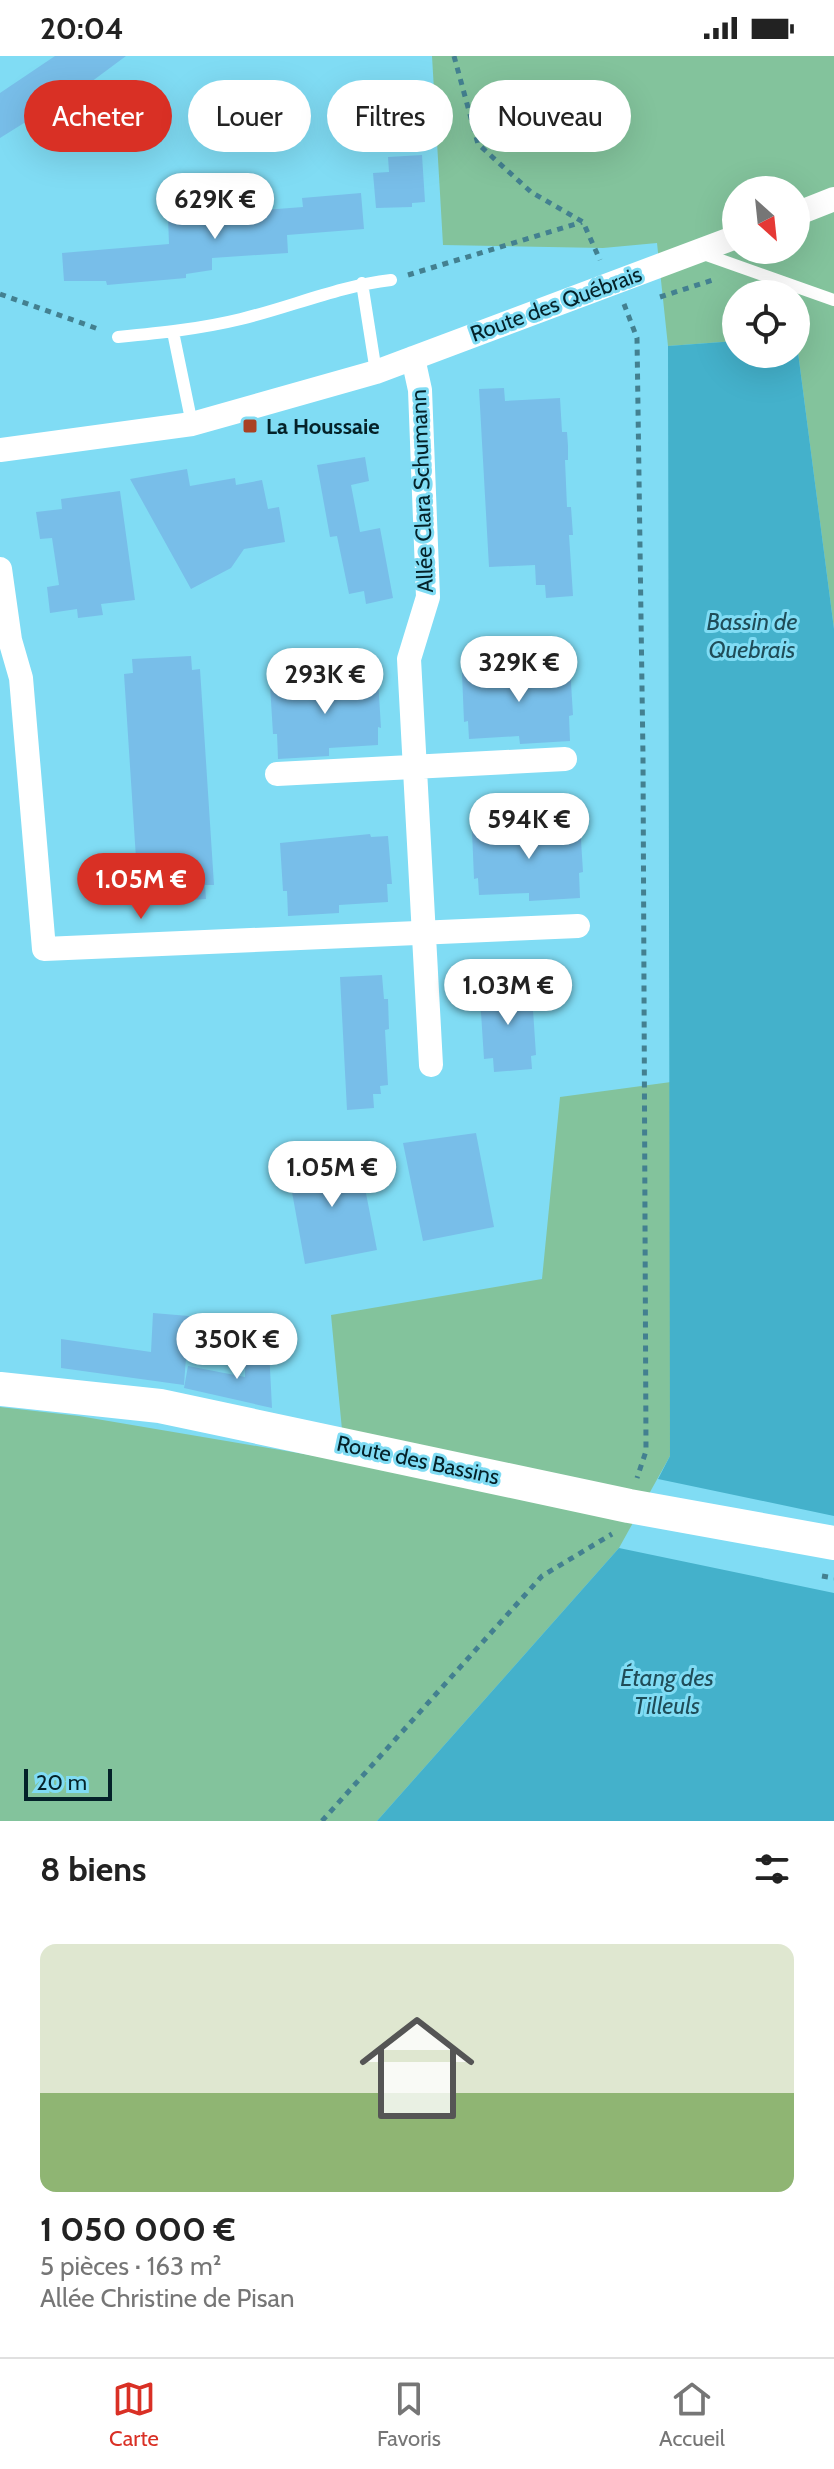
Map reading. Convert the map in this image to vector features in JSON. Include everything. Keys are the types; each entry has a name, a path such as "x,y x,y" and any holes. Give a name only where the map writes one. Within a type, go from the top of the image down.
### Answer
{"main road":[{"name":"Route des Bassins","path":"0,1389 160,1406 629,1506 834,1543"}],"street":[{"path":"810,208 834,199"},
{"name":"Route des Québrais","path":"0,450 192,424 376,372 722,243"},
{"name":"Allée Clara Schumann","path":"413,358 420,390 428,597 409,659 431,1065"},
{"path":"0,569 10,640 21,678 44,949 578,926"},
{"path":"277,774 565,759"}],"lane":[{"path":"698,252 834,300"},
{"path":"118,337 173,332 241,319 362,283 391,280"},
{"path":"362,283 376,372"},
{"path":"173,332 192,424"}],"path":[{"path":"322,1821 542,1576 613,1534 629,1506 646,1451 643,743 637,338 627,308 610,283 583,222 531,192 478,144 454,56"},
{"path":"391,280 583,222"},
{"path":"657,298 747,269"},
{"path":"0,294 118,337"}],"green space":[{"path":"432,56 834,56 834,629 800,368 810,368 810,280 722,280 722,342 668,346 657,243 603,248 443,245 438,152 453,152 453,80 433,80"},
{"path":"671,1082 670,1456 619,1548 377,1821 0,1821 0,1407 79,1416 345,1461 331,1315 542,1279 560,1097"}],"water":[{"name":"Bassin de Quebrais","path":"722,342 722,368 800,368 834,629 834,1516 658,1479 670,1456 668,346"},
{"name":"Étang des Tilleuls","path":"619,1548 834,1593 834,1821 377,1821"}],"building":[{"path":"55,56 126,56 94,80 24,80 24,123 0,138 0,93"},
{"path":"422,155 425,202 412,203 412,207 376,208 373,173 389,172 388,157"},
{"path":"361,193 364,229 287,235 288,253 212,258 212,270 186,274 186,278 107,285 106,281 64,281 62,253 169,244 168,217 303,207 302,198"},
{"path":"504,388 505,401 560,398 562,432 567,432 568,446 568,460 565,460 567,507 571,507 573,535 569,535 573,596 546,598 545,585 536,585 535,565 489,567 479,389"},
{"path":"365,457 369,481 351,485 360,532 380,528 393,598 366,604 364,591 349,594 337,536 330,537 317,465"},
{"path":"187,469 190,486 235,478 236,485 262,480 268,509 279,507 285,542 244,549 231,568 191,589 130,479"},
{"path":"120,491 135,600 101,604 103,615 78,618 77,609 50,613 47,587 59,585 52,538 40,539 36,512 62,509 61,499"},
{"path":"191,656 192,670 200,669 214,885 205,885 206,899 147,903 147,889 138,889 124,674 133,673 132,659"},
{"path":"570,667 573,715 569,716 570,741 520,744 519,736 469,739 468,721 464,722 462,673"},
{"path":"361,677 361,680 378,679 381,728 378,727 378,745 329,748 329,756 278,759 270,685"},
{"path":"562,822 562,825 580,824 583,872 579,873 580,898 529,901 529,893 479,895 478,878 474,879 472,830"},
{"path":"370,834 371,837 388,836 392,884 387,884 388,902 339,905 339,913 288,916 280,843"},
{"path":"382,975 384,999 388,999 389,1029 385,1030 388,1085 380,1086 381,1094 373,1094 374,1108 347,1110 340,977"},
{"path":"526,981 527,995 532,995 536,1055 531,1056 532,1069 494,1072 493,1058 484,1059 480,997 489,997 488,984"},
{"path":"476,1133 494,1227 423,1241 403,1143"},
{"path":"358,1152 377,1250 305,1264 288,1170 317,1164 316,1160"},
{"path":"153,1313 189,1316 184,1385 61,1368 61,1339 151,1352"},
{"path":"269,1349 272,1408 184,1388 188,1366 245,1377 245,1352"}],"place":[{"name":"La Houssaie","path":"250,426"}]}
